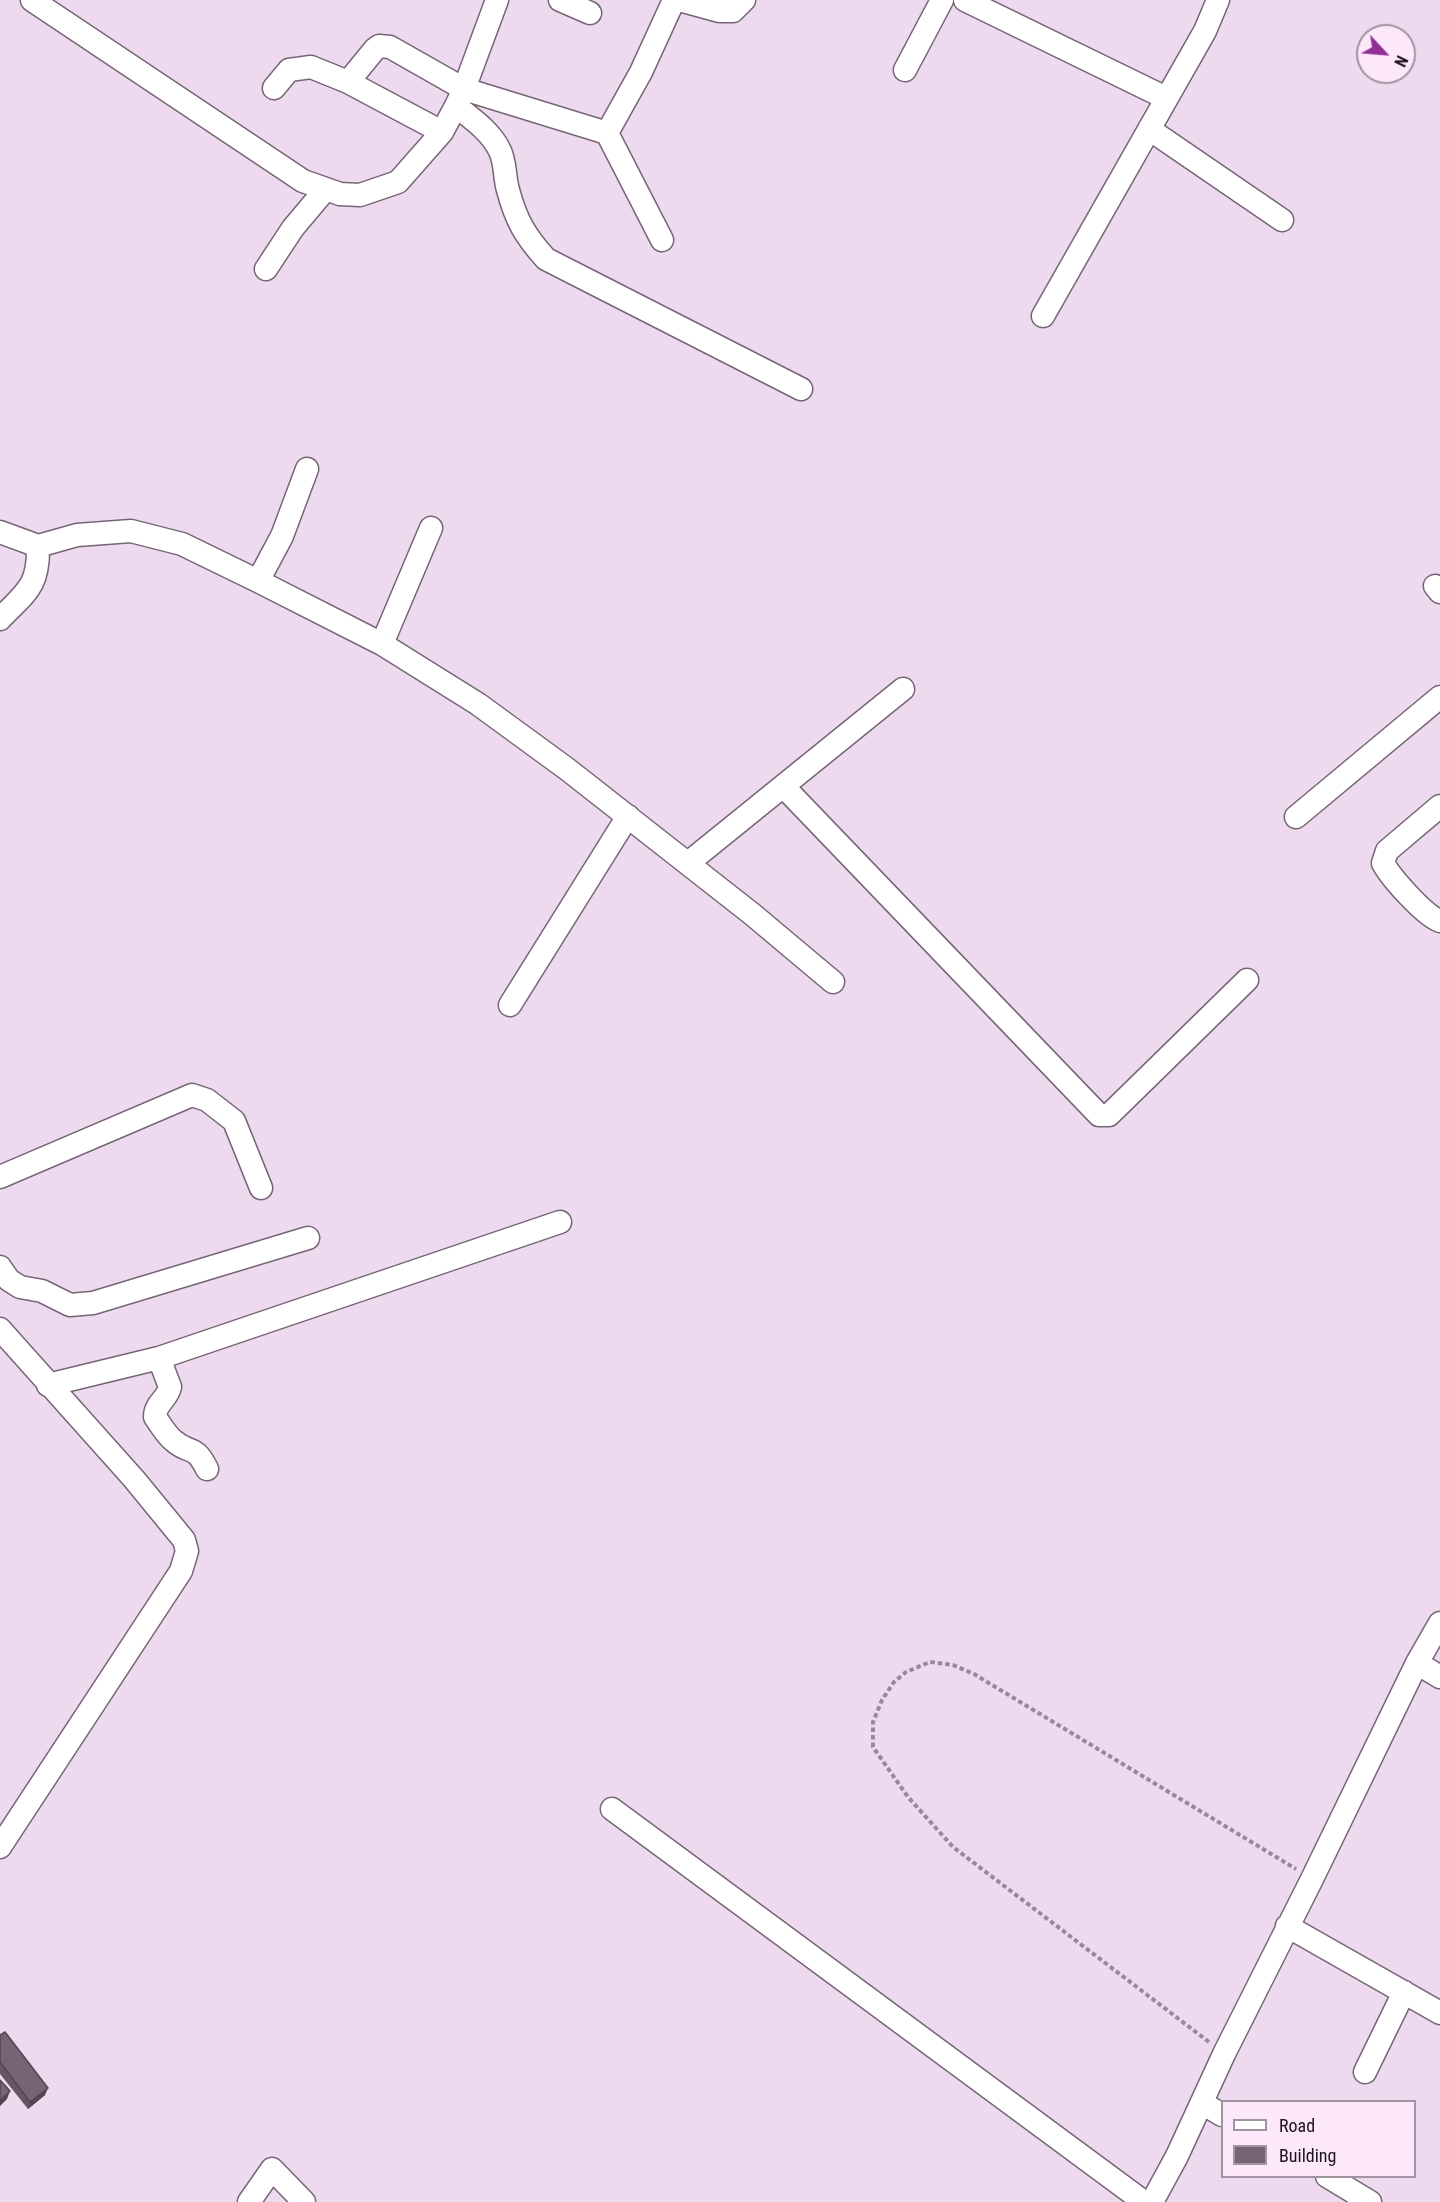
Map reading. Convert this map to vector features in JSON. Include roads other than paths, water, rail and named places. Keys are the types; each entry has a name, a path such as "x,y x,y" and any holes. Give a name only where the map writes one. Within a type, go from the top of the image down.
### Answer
{"street":[{"path":"32,0 303,181 340,194 360,195 398,182 442,132 460,97 496,0"},
{"path":"560,0 590,13"},
{"path":"607,133 641,72 675,0"},
{"path":"679,0 719,11 733,11 744,0"},
{"path":"905,70 942,0"},
{"path":"965,0 1166,98"},
{"path":"1043,316 1205,31 1218,0"},
{"path":"348,82 375,49 382,46 390,47 460,97 607,133 662,240"},
{"path":"274,88 289,70 311,67 348,82 442,132"},
{"path":"460,97 476,122 500,150 507,189 520,225 526,237 546,259 801,389"},
{"path":"1149,129 1282,220"},
{"path":"266,269 293,228 325,190"},
{"path":"258,580 282,536 307,469"},
{"path":"382,644 430,528"},
{"path":"0,532 38,546 77,535 131,531 182,544 382,644 478,704 628,816 833,982"},
{"path":"0,619 31,586 38,571 38,546"},
{"path":"688,863 903,689"},
{"path":"1296,817 1440,697"},
{"path":"783,786 1099,1115 1109,1116 1247,980"},
{"path":"1440,806 1387,851 1383,863 1390,875 1430,915 1440,921"},
{"path":"510,1005 628,816"},
{"path":"0,1177 192,1095 207,1100 234,1121 261,1188"},
{"path":"48,1385 159,1358 560,1222"},
{"path":"0,1267 9,1280 20,1287 42,1291 69,1305 93,1303 308,1238"},
{"path":"0,1329 134,1479 184,1540 187,1551 181,1571 0,1847"},
{"path":"159,1358 170,1387 167,1395 158,1405 155,1417 174,1441 196,1451 207,1469"},
{"path":"1152,2202 1177,2156 1224,2054 1417,1663 1440,1623"},
{"path":"1417,1663 1440,1677"},
{"path":"612,1809 1144,2202"},
{"path":"1287,1926 1440,2013"},
{"path":"1365,2072 1404,1992"},
{"path":"1202,2103 1221,2114"},
{"path":"249,2202 272,2169 304,2202"},
{"path":"1330,2178 1370,2202"}]}
